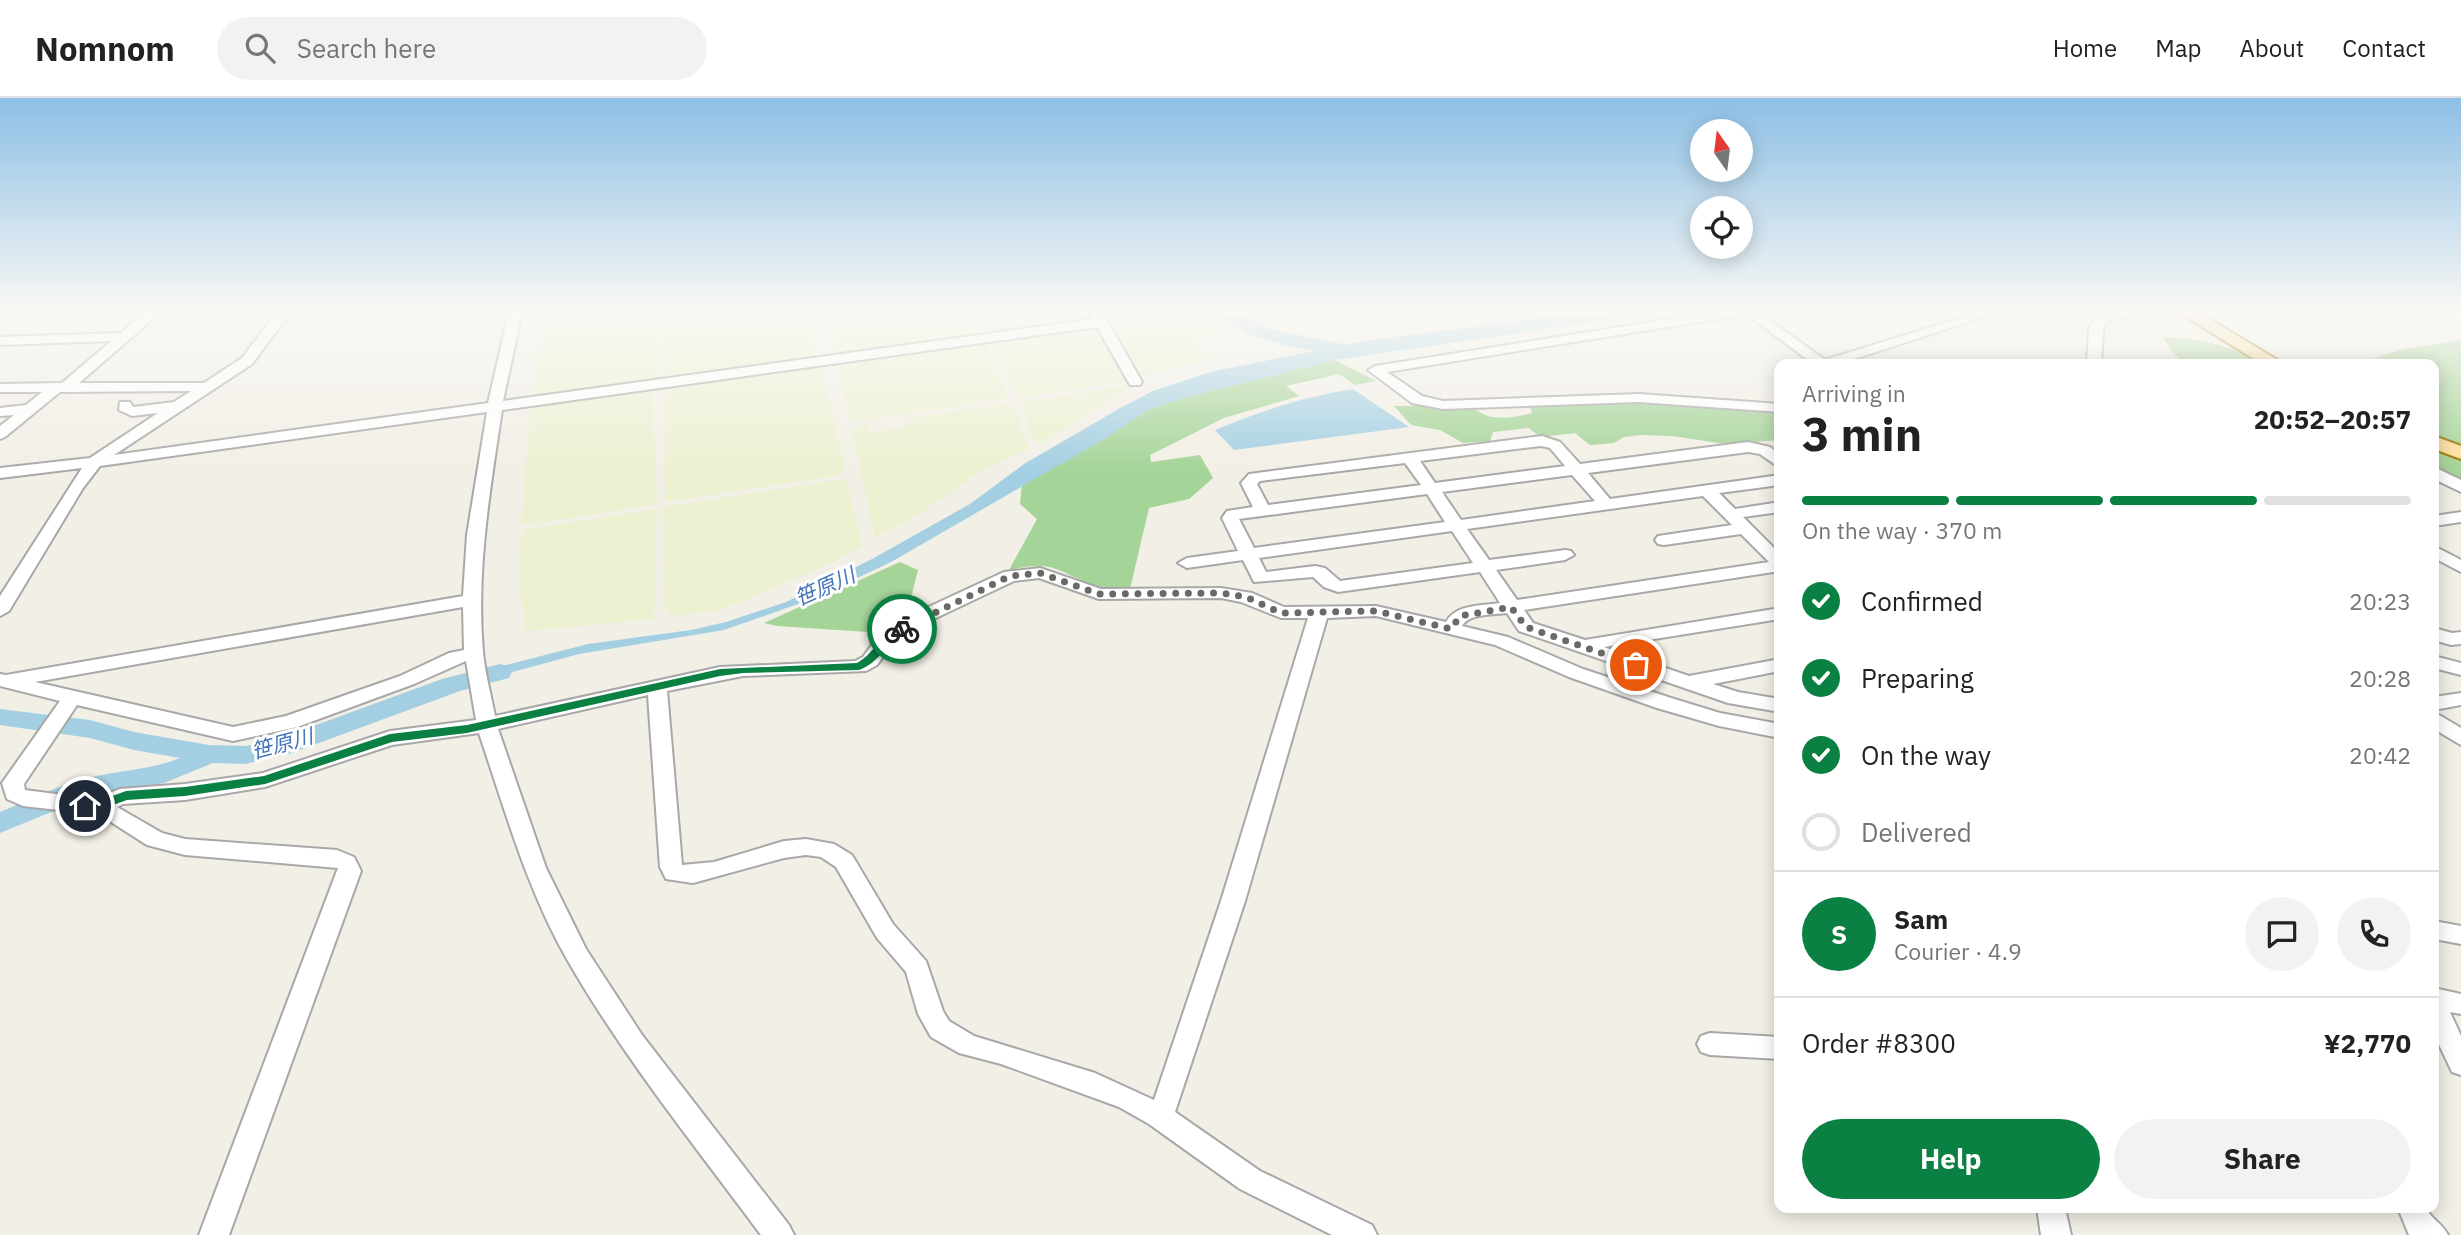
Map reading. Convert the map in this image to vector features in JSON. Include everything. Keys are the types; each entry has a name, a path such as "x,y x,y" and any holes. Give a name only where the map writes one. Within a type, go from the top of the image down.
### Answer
{"main road":[{"path":"2439,444 2461,453"}],"street":[{"path":"0,434 89,365"},
{"path":"0,611 94,462 241,365"},
{"path":"504,365 475,536 472,600 474,654 487,725 535,868 576,954 633,1043 752,1203 779,1235"},
{"path":"0,473 496,407 777,365"},
{"path":"1125,365 1135,382"},
{"path":"1406,365 1375,370 1418,400 1443,405 1639,398 1774,408"},
{"path":"0,388 207,387"},
{"path":"125,405 126,410 132,412 177,406"},
{"path":"0,412 32,409"},
{"path":"1263,511 1249,483 1255,477 1542,441 1555,445 1607,505"},
{"path":"1565,555 1338,587 1330,585 1323,575 1315,571 1260,578 1230,518 1263,511 1748,447 1765,450 1774,458"},
{"path":"1410,458 1526,627 1687,682 1750,701 1774,705"},
{"path":"2439,475 2461,487"},
{"path":"1187,563 1774,482"},
{"path":"1707,491 1745,528 1771,546"},
{"path":"1731,514 1774,508"},
{"path":"2439,520 2461,517"},
{"path":"1664,540 1745,528"},
{"path":"2439,554 2460,565"},
{"path":"2439,567 2460,565"},
{"path":"1451,629 1460,616 1774,566"},
{"path":"91,806 120,797 185,792 265,780 390,738 487,725 657,686 743,670 859,667 870,661 887,638 914,621 969,594 1022,574 1052,576 1099,594 1221,593 1246,597 1281,613 1376,611 1501,641 1576,673 1692,712 1774,730"},
{"path":"4,681 472,600"},
{"path":"1159,1116 1167,1102 1233,901 1319,612"},
{"path":"1585,648 1598,642 1774,614"},
{"path":"2439,635 2451,639 2461,638"},
{"path":"4,681 202,729 243,733 290,722 407,680 456,657 474,654"},
{"path":"2439,663 2461,669"},
{"path":"1687,682 1774,666"},
{"path":"657,686 665,761 671,867 674,873 693,873 796,848 818,848 834,854 844,861 885,930 917,968 931,1014 940,1029 968,1045 1001,1053 1094,1085 1159,1116 1250,1180 1362,1235"},
{"path":"0,807 18,793 72,698"},
{"path":"2439,703 2459,701"},
{"path":"2439,723 2461,738"},
{"path":"18,793 91,806 119,816 164,842 185,847 333,858 344,860 349,866 350,871 214,1235"},
{"path":"2439,931 2461,936"},
{"path":"2439,999 2461,1004"},
{"path":"2439,1016 2461,1064"},
{"path":"1710,1044 1774,1048"},
{"path":"2052,1213 2056,1235"},
{"path":"2414,1213 2418,1224 2433,1235"}],"green space":[{"path":"538,365 659,365 659,381 533,399"},
{"path":"664,365 767,365 664,380"},
{"path":"821,365 845,471 840,475 665,502 666,387"},
{"path":"839,365 994,365 1009,398 848,422"},
{"path":"1002,365 1120,365 1129,381 1017,398"},
{"path":"1135,365 1187,365 1149,375 1141,376"},
{"path":"1315,365 1345,365 1376,381 1355,385 1339,374 1286,386 1299,396 1224,418 1150,455 1151,462 1200,455 1213,478 1189,499 1149,508 1130,589 1098,586 1048,567 1009,570 1037,519 1020,504 1022,484 1101,441 1148,410 1183,398"},
{"path":"2439,365 2461,365 2461,489 2439,484"},
{"path":"652,386 657,504 521,526 531,405"},
{"path":"1125,386 1122,393 1045,441 1035,443 1020,403"},
{"path":"1646,400 1774,411 1774,440 1724,444 1673,436 1640,435 1624,437 1614,443 1590,445 1575,433 1540,437 1529,428 1493,432 1490,441 1463,443 1440,430 1411,425 1394,406 1473,405 1484,415 1500,418 1532,413 1529,403"},
{"path":"1011,403 1030,449 987,467 907,522 875,537 851,427 866,425 870,433 904,427 912,418"},
{"path":"846,479 862,547 721,610 672,616 665,611 664,507"},
{"path":"657,509 654,619 525,631 519,573 522,530"},
{"path":"900,562 918,570 907,614 882,633 764,623"}],"water":[{"path":"1245,365 1315,365 1183,398 1148,410 1101,441 891,562 815,598 724,630 579,654 487,679 486,670 588,644 691,630 726,622 786,602 872,559 970,504 1024,464 1122,407 1153,391 1210,372"},
{"path":"1353,389 1409,427 1234,450 1215,430 1282,405"}],"waterway":[{"name":"笹原川","path":"209,754 245,755 280,748 451,685 500,672"},
{"name":"笹原川","path":"0,717 90,729 134,741 209,754"},
{"path":"0,823 80,790 164,774 209,754"}],"way so far":[{"path":"902,629 1010,576 1040,573 1099,594 1234,594 1281,613 1376,611 1451,629 1456,619 1468,613 1511,607 1519,621 1532,630 1636,665"}],"route":[{"path":"85,806 96,807 126,796 185,792 265,780 390,738 467,729 720,673 859,667 870,661 887,638 902,629"}]}
